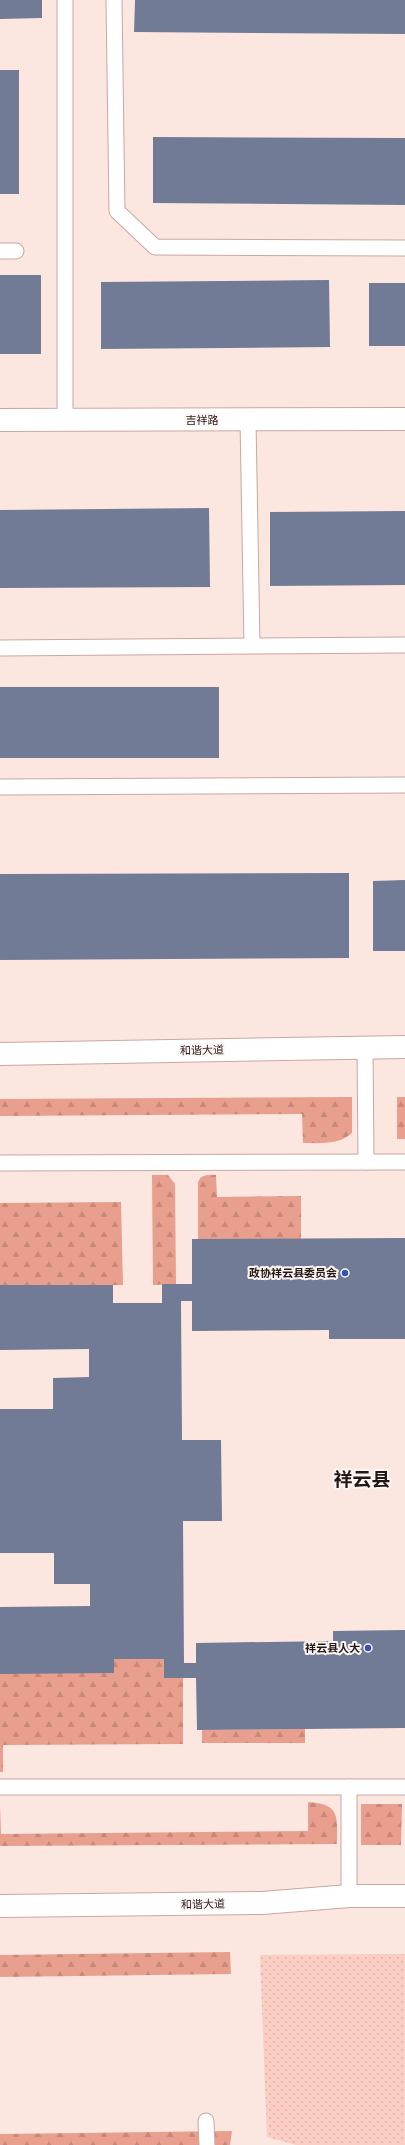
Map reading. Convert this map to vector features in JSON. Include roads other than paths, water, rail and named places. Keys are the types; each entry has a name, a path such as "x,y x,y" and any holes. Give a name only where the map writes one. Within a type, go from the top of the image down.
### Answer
{"main road":[{"name":"吉祥路","path":"0,420 405,419"},
{"name":"和谐大道","path":"0,1054 405,1047"},
{"name":"和谐大道","path":"0,1906 262,1903 349,1896 405,1896"}],"lane":[{"path":"65,0 65,420"},
{"path":"114,0 116,211 155,247 405,248"},
{"path":"0,251 16,251"},
{"path":"248,420 252,646"},
{"path":"0,648 405,644"},
{"path":"0,787 405,785"},
{"path":"365,1047 366,1162"},
{"path":"0,1163 405,1162"},
{"path":"0,1787 405,1787"},
{"path":"349,1787 349,1896"},
{"path":"206,2121 207,2145"}],"place":[{"name":"政协祥云县委员会","path":"345,1273"},
{"name":"祥云县人大","path":"368,1648"}],"district":[{"name":"祥云县","path":"362,1479"}]}
